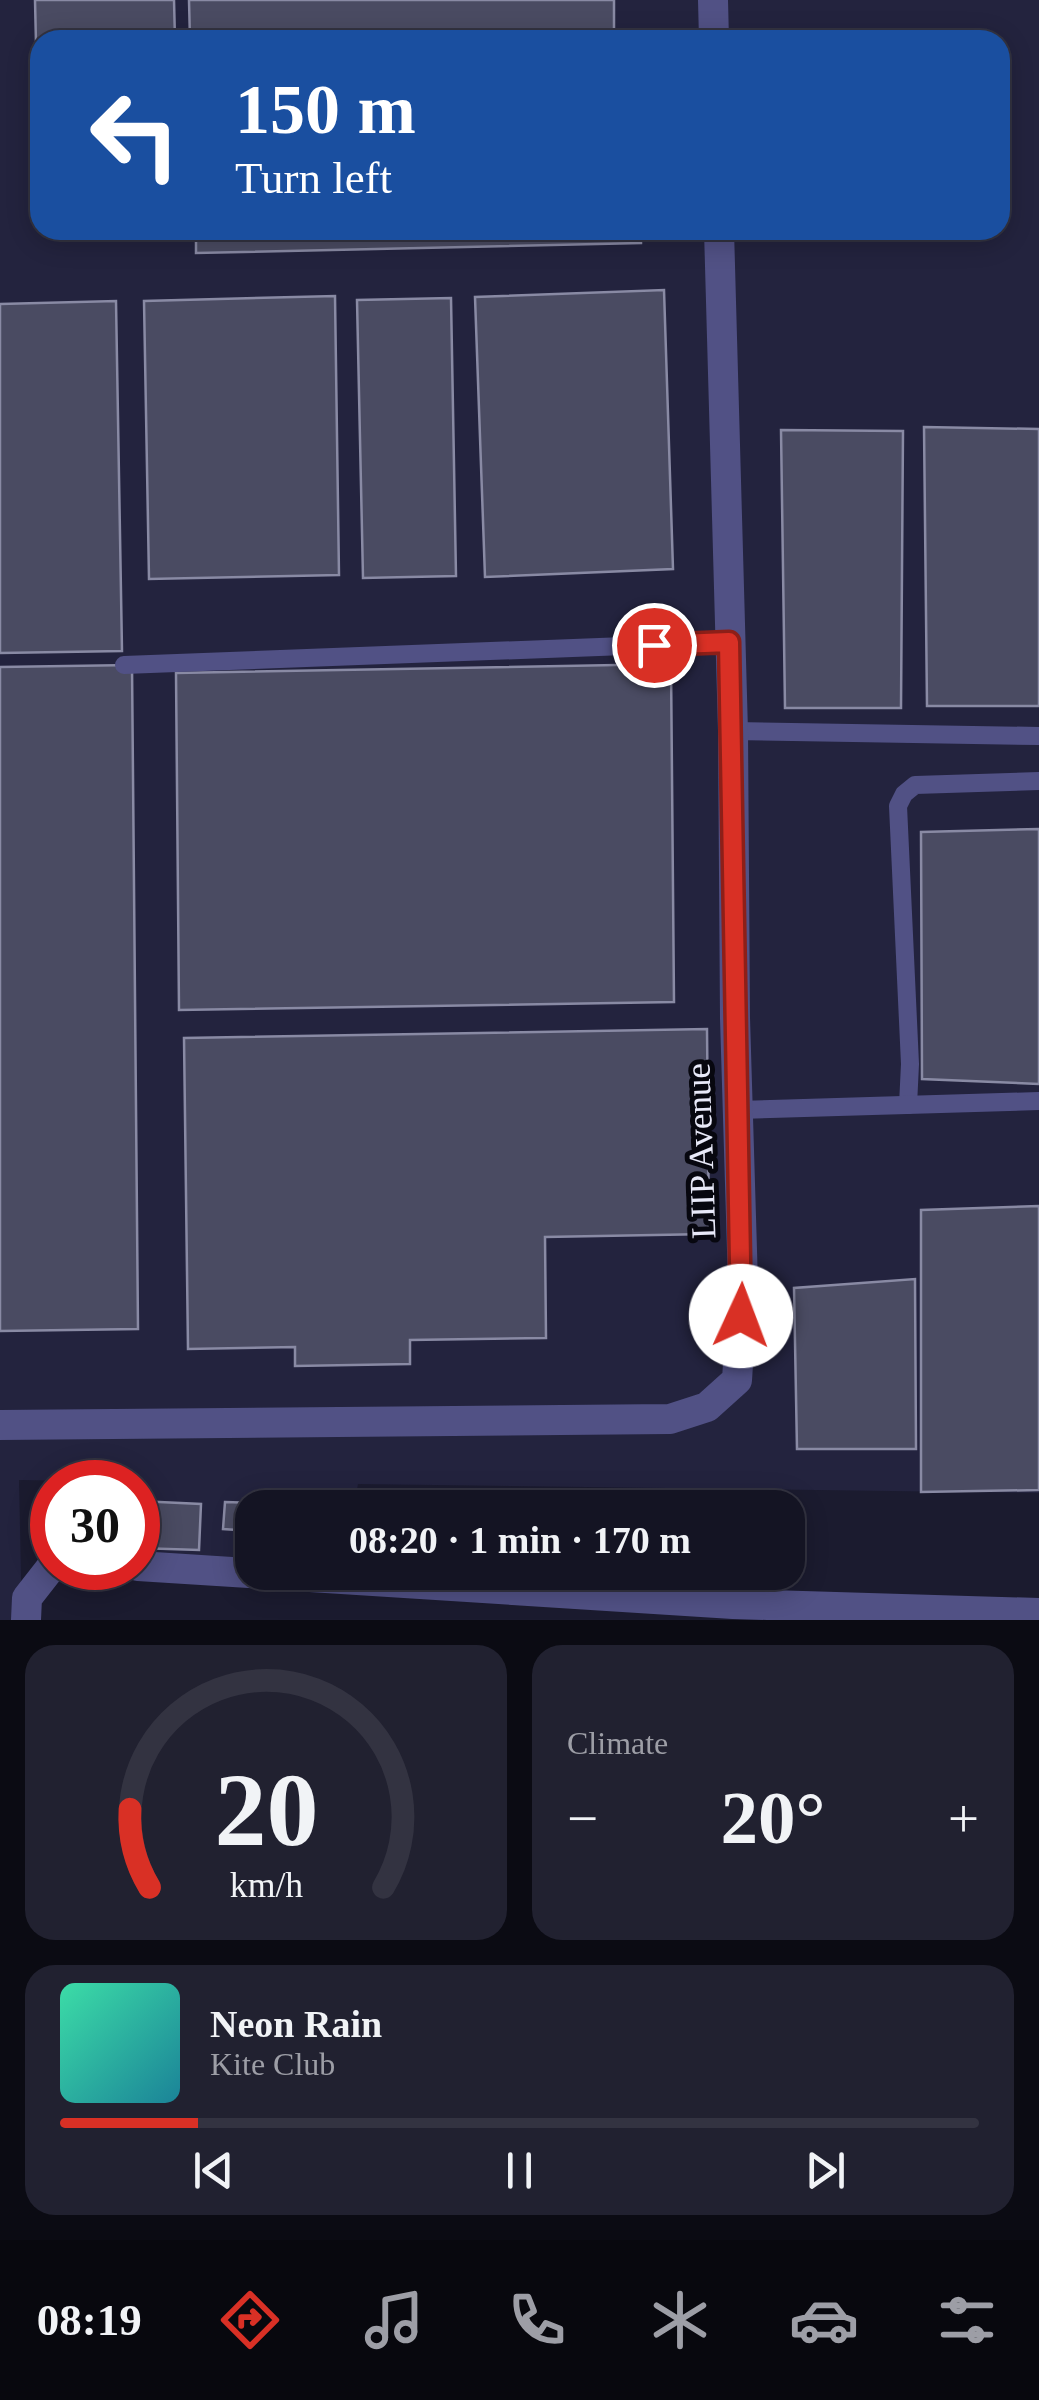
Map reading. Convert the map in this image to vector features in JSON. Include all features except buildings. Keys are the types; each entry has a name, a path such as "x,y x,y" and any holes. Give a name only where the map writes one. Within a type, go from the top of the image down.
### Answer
{"street":[{"path":"712,0 714,30"},
{"name":"LIIP Avenue","path":"0,1425 670,1419 707,1406 737,1380 742,1283 733,731 718,240"},
{"path":"160,1567 733,1604 1039,1612"},
{"path":"26,1620 27,1598 33,1590"}],"lane":[{"path":"124,665 729,642"},
{"path":"733,731 1039,736"},
{"path":"908,1105 910,1064 898,806 915,785 1039,781"},
{"path":"738,1110 1039,1100"}],"shaded area":[{"path":"0,0 1039,0 1039,1493 358,1484 357,1490 235,1490 235,1562 160,1555 160,1460 30,1460 30,1480 19,1480 22,1620 0,1620"}],"route":[{"path":"654,645 729,642 741,1316"}]}
